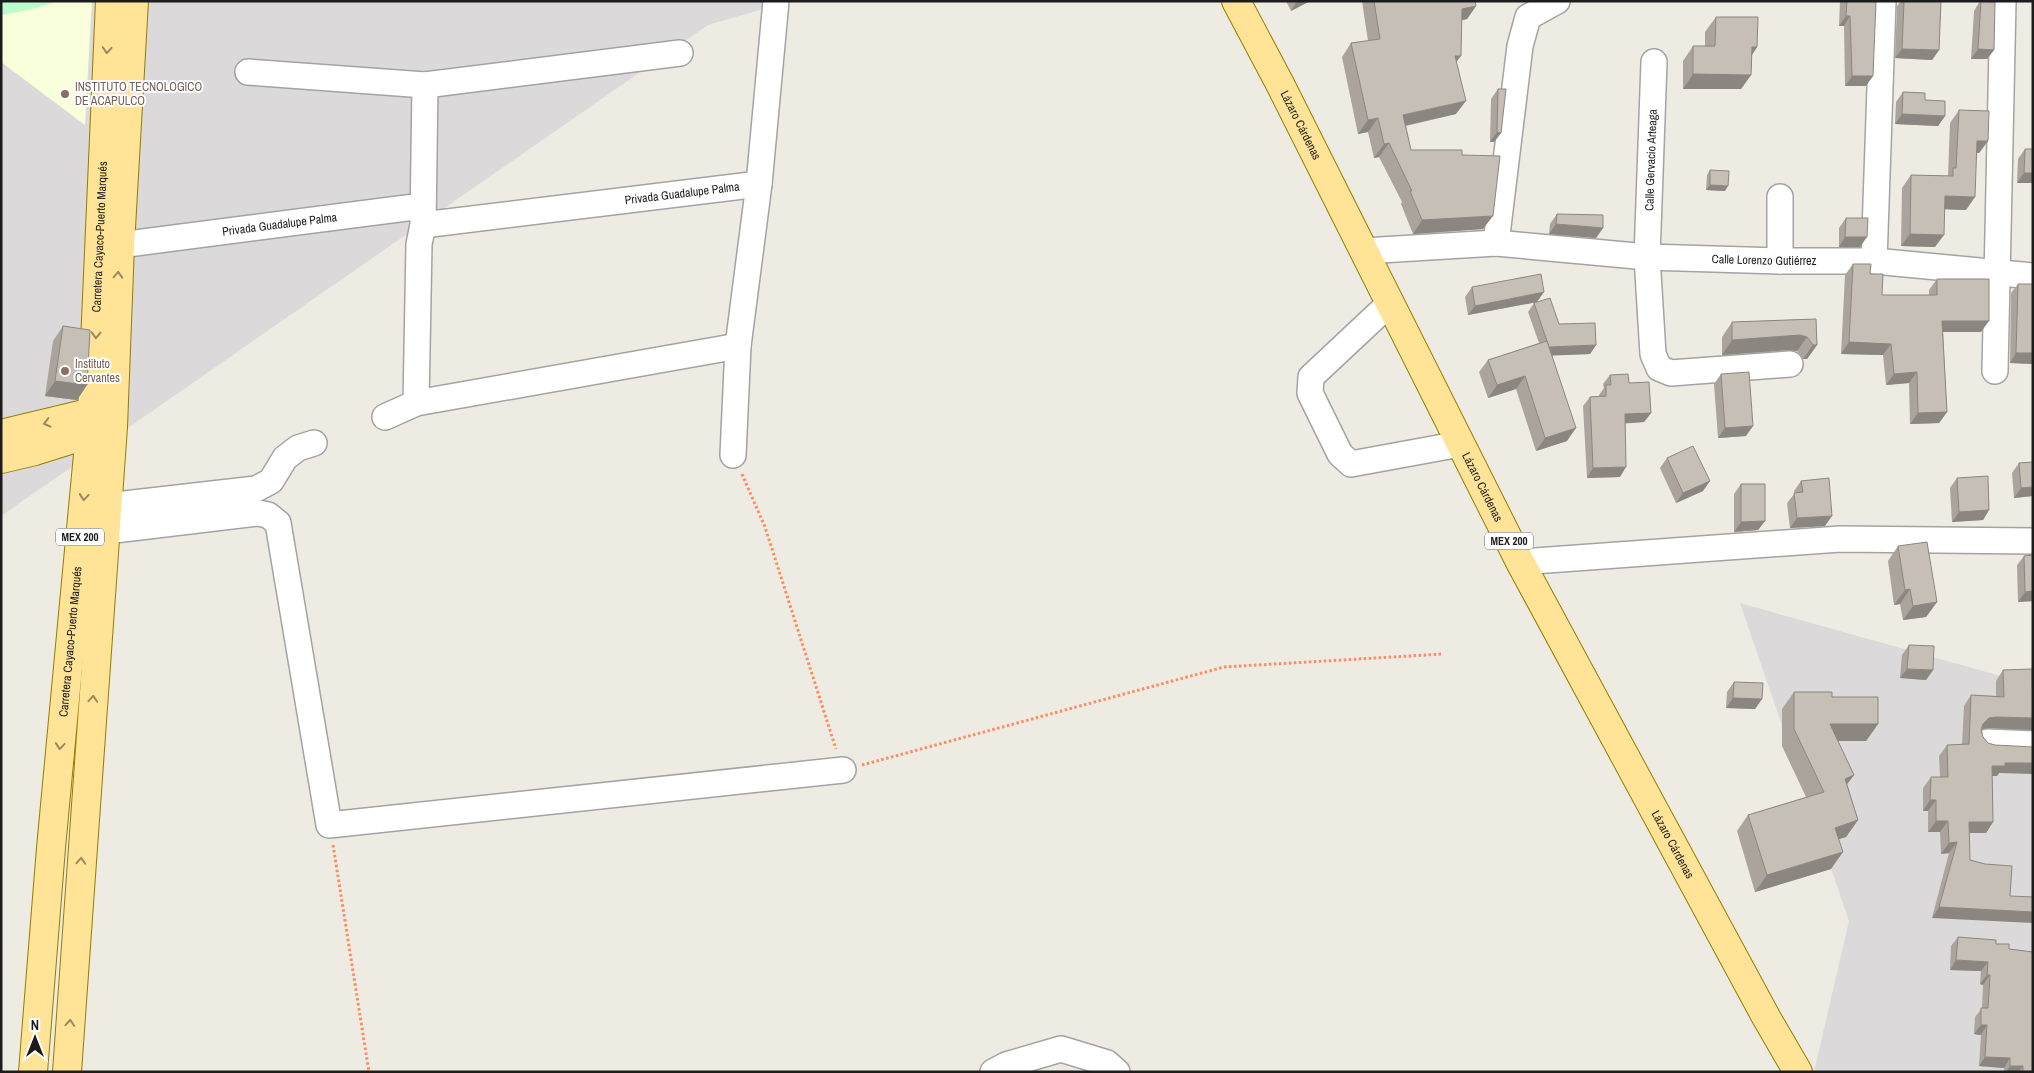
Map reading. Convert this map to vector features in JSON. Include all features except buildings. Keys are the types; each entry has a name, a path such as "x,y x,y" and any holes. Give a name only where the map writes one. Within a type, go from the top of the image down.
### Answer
{"main road":[{"name":"Carretera Cayaco-Puerto Marqués","path":"67,1072 106,518 102,421 110,1"},
{"name":"Carretera Cayaco-Puerto Marqués","path":"33,1072 50,848 102,421 120,245 134,1"},
{"name":"Lázaro Cárdenas","path":"1236,1 1280,84 1520,562 1766,1017 1798,1072"},
{"path":"1,434 102,421"},
{"path":"1,459 35,451 102,421"}],"street":[{"path":"733,455 738,346 758,184 776,1"},
{"path":"1496,243 1520,46 1528,17 1557,1"},
{"path":"1874,261 1883,1"},
{"path":"1994,372 2003,1"},
{"path":"248,72 425,85 680,53"},
{"name":"Calle Gervacio Arteaga","path":"1654,62 1648,257 1653,354 1659,368 1671,373 1790,364"},
{"path":"416,404 420,244 423,215 425,85"},
{"name":"Privada Guadalupe Palma","path":"120,245 758,184"},
{"path":"1780,197 1780,261"},
{"name":"Calle Lorenzo Gutiérrez","path":"1364,251 1496,243 1648,257 1780,261 1874,261 2033,276"},
{"path":"1390,303 1311,377 1310,393 1340,454 1351,464 1460,444"},
{"path":"385,417 416,404 738,346"},
{"path":"106,518 256,489 271,481 285,458 298,448 314,443"},
{"path":"106,518 258,513 268,514 278,523 330,825 843,770"},
{"path":"1520,562 1840,539 2033,541"},
{"path":"1988,742 2033,744"},
{"path":"993,1072 1006,1065 1061,1049 1106,1062 1118,1072"}],"path":[{"path":"733,455 765,527 843,770 1224,667 1443,654"},
{"path":"330,825 369,1072"}],"shaded area":[{"path":"1,1 791,1 708,25 1,516"},
{"name":"INSTITUTO TECNOLOGICO DE ACAPULCO","path":"1,1 92,1 85,125 1,62"},
{"path":"1740,603 2033,685 2033,1072 1814,1072 1849,921"}],"green space":[{"path":"1,1 53,1 52,3 29,10 1,15"}],"place":[{"name":"INSTITUTO TECNOLOGICO DE ACAPULCO","path":"65,94"},
{"name":"Instituto Cervantes","path":"65,371"}]}
